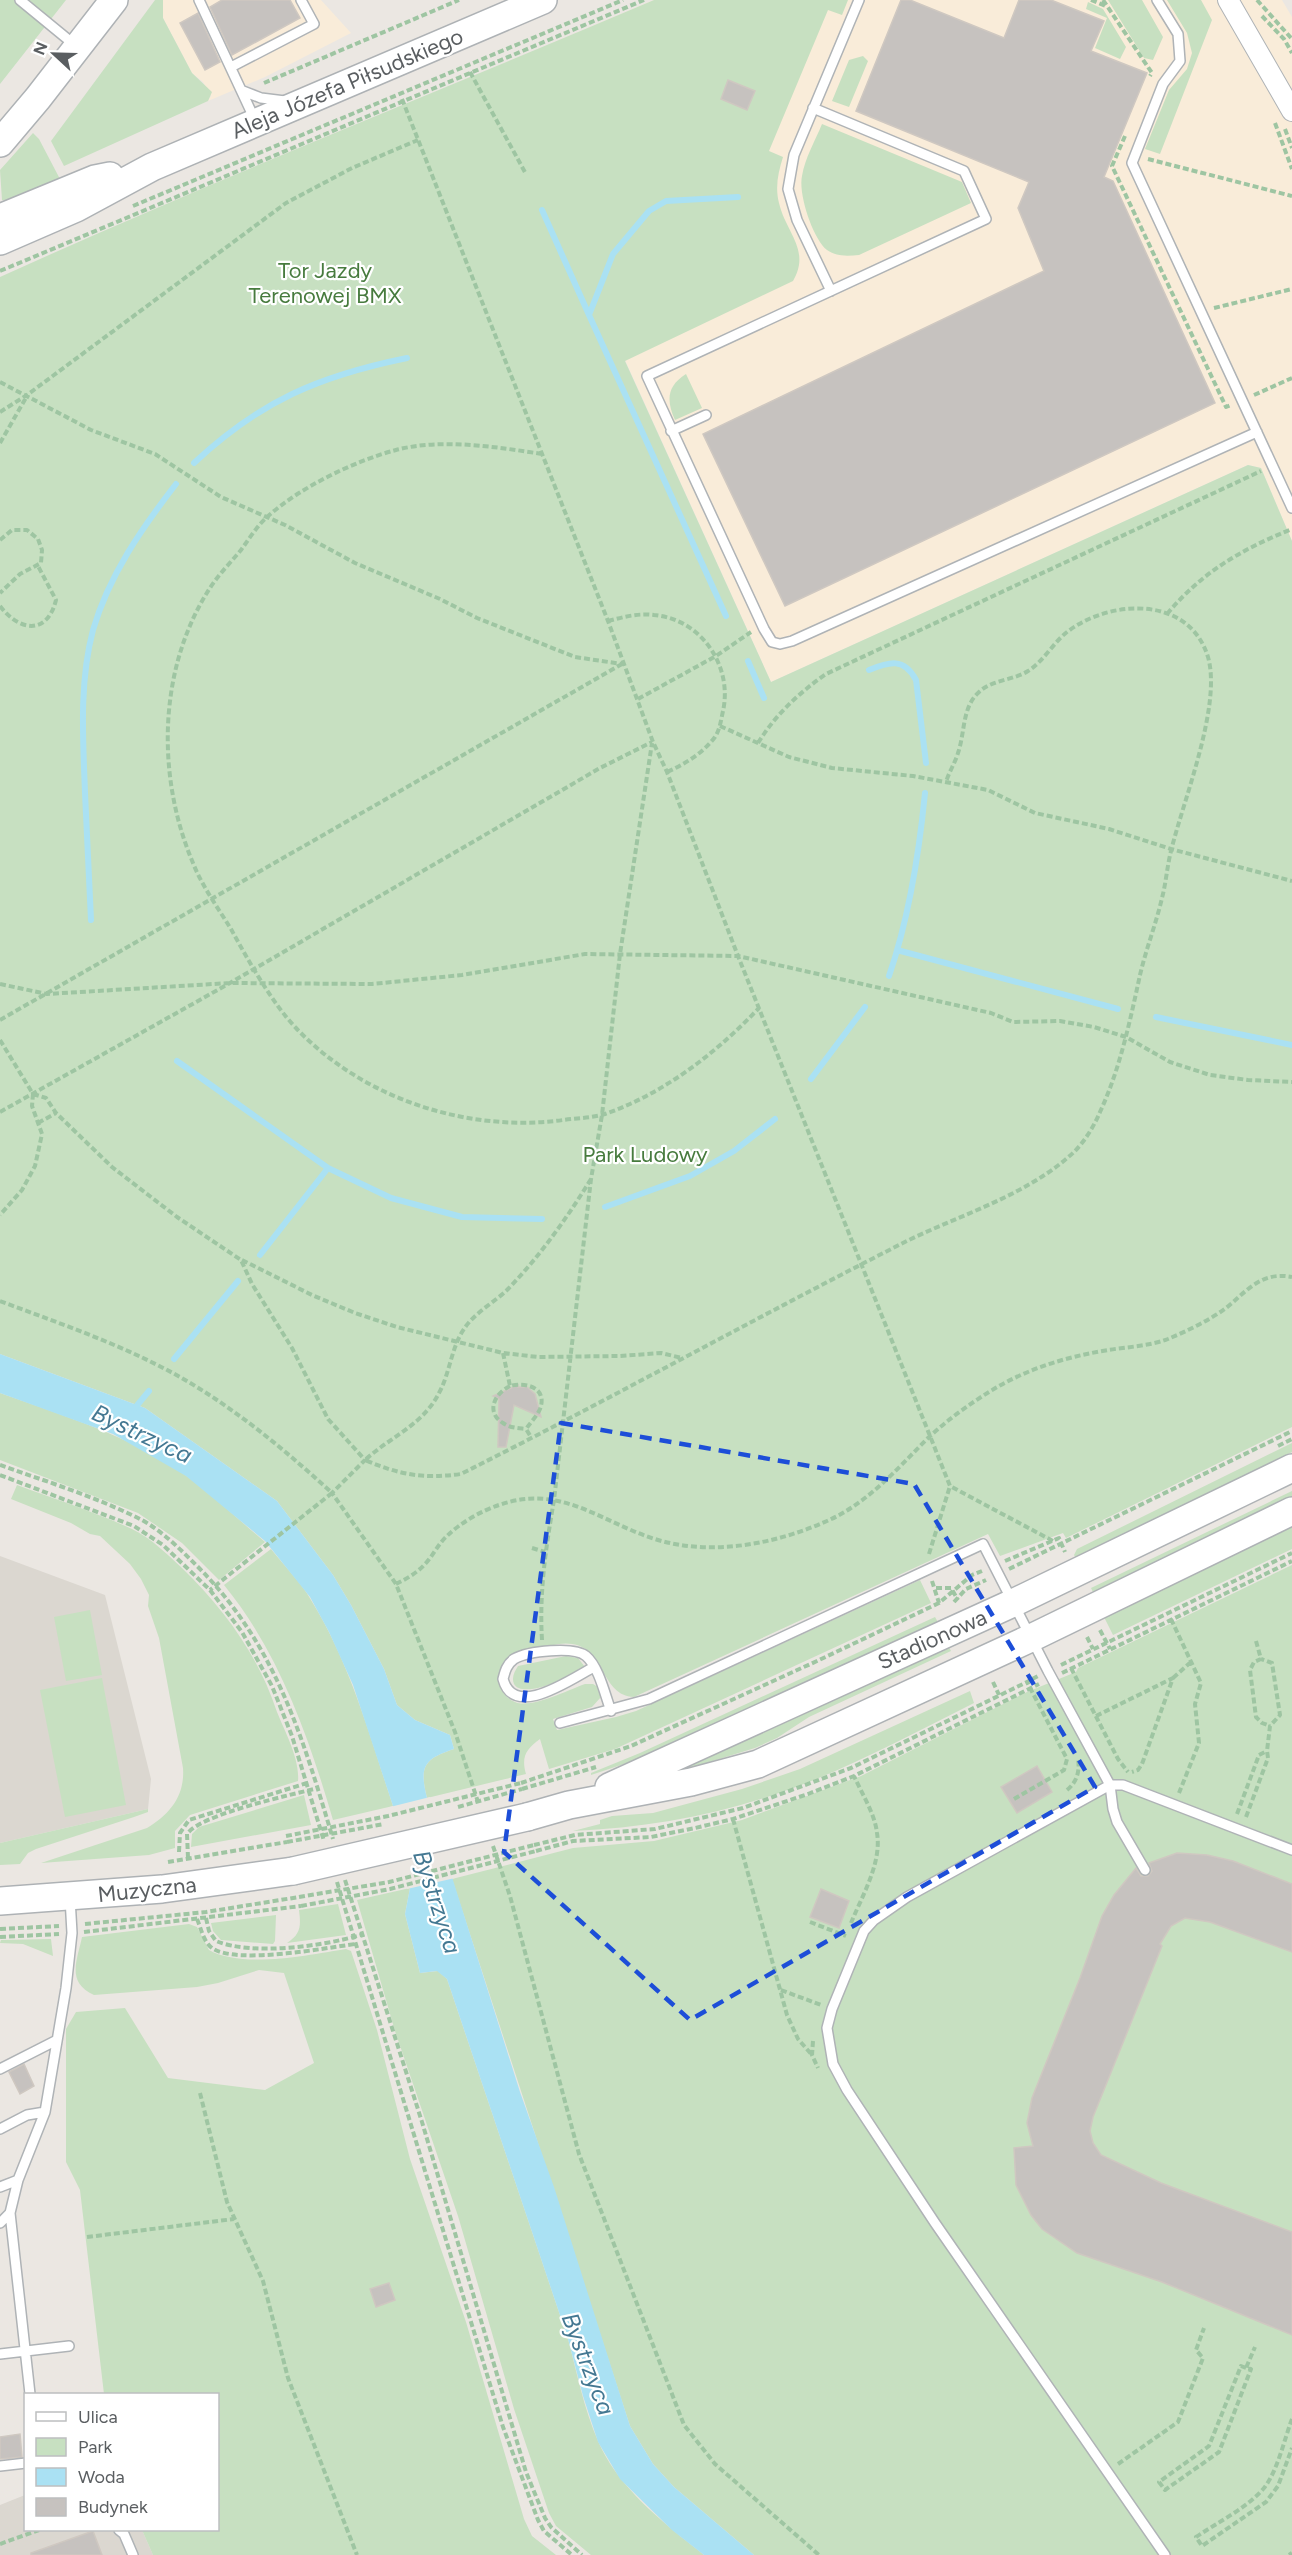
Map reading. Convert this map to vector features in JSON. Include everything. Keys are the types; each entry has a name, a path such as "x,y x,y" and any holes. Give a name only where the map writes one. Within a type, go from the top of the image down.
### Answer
{"street":[{"path":"0,143 114,0"},
{"name":"Aleja Józefa Piłsudskiego","path":"0,241 76,208 152,167 543,0"},
{"path":"1228,0 1292,111"},
{"name":"Aleja Józefa Piłsudskiego","path":"5,212 95,179 152,167"},
{"name":"Stadionowa","path":"569,1805 1013,1603 1292,1468"},
{"name":"Stadionowa","path":"527,1817 569,1805 691,1782 758,1764 1031,1638 1292,1510"},
{"name":"Muzyczna","path":"0,1901 162,1889 293,1871 527,1817"}],"lane":[{"path":"20,0 78,48"},
{"path":"199,0 256,122"},
{"path":"231,67 314,24 301,0"},
{"path":"831,291 797,220 788,189 794,155 859,0"},
{"path":"1157,0 1178,34 1180,61 1163,84 1132,163 1292,508"},
{"path":"243,91 261,98 299,103"},
{"path":"813,108 964,171 986,219 647,376 772,642 780,644 812,632 1257,432"},
{"path":"671,431 706,415"},
{"path":"560,1722 611,1711 649,1699 983,1544 1110,1785 1117,1822 1145,1870"},
{"path":"594,1667 531,1698 517,1697 510,1693 503,1678 513,1659 571,1650 584,1654 594,1667 611,1711"},
{"path":"1165,2555 935,2223 847,2090 833,2064 827,2028 832,2009 864,1931 874,1920 907,1898 1110,1785 1123,1785 1292,1850"},
{"path":"30,2393 10,2213 18,2180 45,2112 69,1964 72,1929 70,1896"},
{"path":"0,2069 57,2040"},
{"path":"0,2129 27,2115 45,2112"},
{"path":"0,2187 18,2180"},
{"path":"0,2223 10,2213"},
{"path":"0,2354 69,2346"},
{"path":"0,2466 24,2463"},
{"path":"121,2531 133,2555"}],"path":[{"path":"243,91 459,0"},
{"path":"122,211 623,0"},
{"path":"0,271 330,133 402,99 644,0"},
{"path":"1091,0 1107,7"},
{"path":"1103,0 1152,73"},
{"path":"1257,0 1292,39"},
{"path":"1259,14 1284,39 1292,53"},
{"path":"470,72 526,174"},
{"path":"402,99 543,454 608,621 622,664 638,699 653,742 667,772 950,1486 926,1563 939,1603"},
{"path":"0,412 27,395 286,203 352,168 418,140"},
{"path":"1118,151 1292,196"},
{"path":"1185,318 1201,311 1292,289"},
{"path":"0,382 91,430 155,454 221,497 285,525 355,563 440,599 477,618 575,657 622,664"},
{"path":"0,443 27,395"},
{"path":"543,454 483,445 398,449 332,474 266,518 210,588 187,633 168,709 169,762 176,811 195,867 253,968 295,1027 332,1059 367,1083 418,1105 474,1120 537,1124 602,1115 626,1105 683,1074 733,1035 759,1008"},
{"path":"758,743 769,725 799,693 826,674 1272,465"},
{"path":"1167,614 1184,593 1225,560 1292,529"},
{"path":"0,540 12,530 27,530 41,544 42,550 41,563 20,574 0,593"},
{"path":"0,606 13,620 25,626 39,625 50,616 56,600 38,566"},
{"path":"241,1260 252,1284 292,1347 328,1419 365,1460 409,1476 438,1477 461,1474 862,1266 901,1243 999,1200 1076,1151 1091,1131 1101,1111 1126,1037 1146,950 1162,900 1171,849 1203,734 1211,692 1207,656 1200,641 1190,628 1167,614 1143,607 1118,610 1091,619 1067,632 1038,663 1025,673 1001,679 976,694 969,705 958,752 945,782"},
{"path":"608,621 640,614 656,615 678,621 698,634 716,656 724,676 726,696 720,726 715,736 700,753 667,772"},
{"path":"638,699 716,656 750,633"},
{"path":"0,1011 2,1019 622,664"},
{"path":"720,726 789,757 832,768 945,782 988,790 1035,813 1109,829 1171,849 1292,880"},
{"path":"543,1647 541,1597 545,1552 554,1500 620,954 653,742"},
{"path":"0,1112 230,983 600,768 653,742"},
{"path":"0,984 47,994 230,983 265,985 396,983 462,975 585,954 738,956 991,1013 1013,1022 1060,1020 1126,1037 1170,1062 1210,1075 1292,1082"},
{"path":"0,1040 33,1094 32,1106 42,1134 35,1166 22,1190 0,1215"},
{"path":"33,1094 46,1098 56,1113 112,1167 177,1217 241,1260 354,1313 397,1327 503,1353 538,1356 661,1353 682,1358"},
{"path":"38,1123 56,1113"},
{"path":"210,1590 331,1495 381,1446 419,1421 439,1394 449,1371 457,1342 465,1327 508,1289 538,1256 591,1179"},
{"path":"396,1584 425,1565 445,1538 478,1514 498,1505 527,1498 573,1504 660,1541 706,1547 746,1545 782,1538 827,1521 848,1510 877,1490 930,1437 987,1393 1027,1372 1049,1363 1087,1353 1166,1340 1226,1307 1255,1283 1279,1276 1292,1277"},
{"path":"0,1301 124,1349 181,1378 267,1435 331,1495 396,1584 455,1732 481,1809"},
{"path":"503,1353 510,1386"},
{"path":"527,1383 534,1387 540,1396 541,1407 526,1429 510,1427 500,1422 493,1405 496,1397 510,1386 527,1383"},
{"path":"526,1429 531,1437"},
{"path":"286,1836 398,1814 521,1783 631,1746 939,1603 972,1575 996,1570 1292,1431"},
{"path":"0,1464 136,1517 166,1538 217,1586 248,1626 276,1676 303,1742 334,1844"},
{"path":"0,1475 134,1526 163,1545 210,1590 228,1612 258,1658 292,1736 309,1792"},
{"path":"950,1486 1053,1541"},
{"path":"532,1548 545,1552"},
{"path":"0,1929 72,1929 207,1918 301,1906 390,1889 573,1842 651,1837 733,1819 854,1776 1039,1684 1050,1675 1292,1553"},
{"path":"0,1937 206,1912 299,1898 389,1882 574,1835 655,1828 743,1808 851,1768 1027,1682 1071,1668 1292,1561"},
{"path":"936,1588 951,1588"},
{"path":"1171,1619 1201,1683 1195,1704 1199,1722 1199,1743 1174,1805"},
{"path":"1256,1641 1261,1659"},
{"path":"1267,1751 1259,1755 1236,1815 1245,1819 1268,1758 1270,1726 1280,1715 1272,1663 1261,1659 1254,1662 1250,1670 1256,1717 1262,1723 1270,1726"},
{"path":"1096,1716 1173,1678 1192,1661"},
{"path":"1071,1668 1118,1759 1128,1772"},
{"path":"1128,1772 1138,1770 1142,1764 1173,1678"},
{"path":"1014,1799 1064,1770 1067,1764 1027,1682"},
{"path":"1039,1684 1045,1694"},
{"path":"1060,1796 1077,1777 1079,1767 1077,1756"},
{"path":"1123,1785 1128,1772"},
{"path":"842,1946 876,1859 878,1845 874,1820 854,1776"},
{"path":"178,1852 180,1833 189,1820 307,1784"},
{"path":"188,1858 187,1834 195,1825 229,1812 318,1788"},
{"path":"450,1809 522,1789"},
{"path":"733,1819 788,2015 798,2039 812,2055 822,2077"},
{"path":"157,1865 388,1823"},
{"path":"492,1841 510,1896 579,2154 684,2425 715,2464 819,2555"},
{"path":"345,1878 361,1935 422,2122 526,2472 551,2527 582,2555"},
{"path":"856,1911 867,1907"},
{"path":"206,1912 209,1930 216,1941 236,1946 290,1947 361,1935"},
{"path":"197,1919 204,1938 212,1948 236,1954 284,1954 355,1944"},
{"path":"810,1922 846,1936"},
{"path":"350,1930 503,2427 538,2520 544,2531 572,2555"},
{"path":"781,1990 832,2009"},
{"path":"817,2011 823,1995"},
{"path":"812,2055 813,2036"},
{"path":"200,2093 226,2202 263,2280 288,2378 357,2555"},
{"path":"87,2237 234,2219"},
{"path":"1107,2471 1178,2422 1203,2358 1196,2350 1204,2328"},
{"path":"1246,2368 1255,2347"},
{"path":"1241,2366 1246,2368 1251,2369 1219,2452 1165,2490 1159,2482 1209,2446 1241,2366"},
{"path":"1292,2419 1270,2476 1263,2488 1254,2498 1196,2537 1202,2546 1266,2502 1274,2494 1292,2448"},
{"path":"0,2544 34,2531"}],"highlighted area":[{"path":"561,1423 914,1484 1095,1787 690,2020 504,1852"}],"shaded area":[{"path":"163,0 321,0 351,33 265,77 208,101 211,96 203,82 192,73 163,18"},
{"path":"654,0 1282,0 1292,17 1292,541 1261,468 1248,465 771,682 493,69"},
{"path":"0,1556 105,1595 151,1779 148,1809 0,1843"},
{"path":"24,2495 24,2531 142,2531 153,2555 0,2555 0,2505"}],"green space":[{"path":"0,0 66,0 0,84"},
{"path":"155,0 163,0 163,18 192,73 212,92 208,101 64,166 51,141"},
{"name":"Park Ludowy","path":"654,0 848,0 842,15 828,10 769,151 783,157 778,174 777,191 782,214 798,251 798,270 793,281 625,361 771,682 1248,465 1261,468 1292,541 1292,1427 1066,1538 1063,1533 1000,1556 988,1534 634,1697 623,1695 615,1689 591,1654 583,1647 560,1644 510,1658 500,1669 500,1686 502,1691 515,1702 540,1701 585,1684 598,1687 601,1697 592,1707 553,1719 557,1730 636,1711 920,1580 931,1603 615,1749 549,1769 540,1739 531,1746 526,1754 524,1763 526,1774 427,1798 424,1778 426,1765 436,1756 454,1749 450,1735 415,1720 397,1705 384,1669 351,1605 333,1575 277,1501 145,1408 0,1354 0,277 244,171"},
{"path":"1108,0 1142,0 1163,37 1153,60 1144,58"},
{"path":"1167,0 1201,0 1212,20 1160,154 1145,149 1169,90 1187,69 1192,53 1187,33"},
{"path":"1088,2 1103,9 1126,47 1120,59 1095,48 1107,18 1086,9"},
{"path":"863,56 868,61 849,107 832,101 849,60"},
{"path":"822,124 962,182 971,203 859,255 843,256 827,250 817,236 808,216 801,184 805,163"},
{"path":"33,133 39,139 61,181 8,201 2,200 0,170"},
{"path":"686,374 702,408 675,420 670,406 670,394 675,383"},
{"path":"0,1393 97,1428 144,1450 188,1477 265,1542 219,1580 182,1543 138,1513 0,1460"},
{"path":"1292,1443 1292,1452 1076,1558 1074,1555 1077,1549"},
{"path":"17,1485 132,1529 165,1552 198,1584 239,1634 260,1671 291,1746 297,1764 298,1781 190,1815 175,1831 175,1848 149,1855 41,1863 147,1828 155,1823 163,1817 179,1796 183,1768 159,1638 148,1606 149,1595 141,1579 130,1564 100,1536 90,1534 71,1523 11,1499"},
{"path":"1292,1491 1292,1498 1094,1594 1091,1588"},
{"path":"1292,1524 1292,1549 1113,1635 1103,1615"},
{"path":"271,1549 307,1593 337,1649 358,1700 393,1806 333,1820 314,1758 290,1697 261,1638 224,1585"},
{"path":"1292,1565 1292,2555 754,2555 674,2487 653,2464 630,2426 452,1879 573,1848 654,1841 742,1820 861,1776 1027,1692 1076,1672 1078,1668"},
{"path":"90,1610 102,1675 66,1681 54,1617"},
{"path":"935,1617 939,1624 654,1754 591,1775 591,1773 640,1753"},
{"path":"948,1645 951,1651 809,1717 777,1738 755,1748 677,1772 676,1768"},
{"path":"566,1656 578,1658 585,1667 560,1681 538,1688 519,1688 514,1684 513,1677 518,1666"},
{"path":"102,1678 126,1805 65,1817 40,1690"},
{"path":"970,1691 974,1703 864,1758 769,1797 714,1812 658,1823 573,1831 600,1824 600,1820 612,1816 653,1813 742,1789 800,1769"},
{"path":"304,1795 311,1825 191,1847 192,1834 199,1827"},
{"path":"148,1809 148,1812 36,1849 28,1853 20,1864 0,1865 0,1843"},
{"path":"410,1888 405,1914 420,1973 438,1971 447,1979 568,2339 585,2404 598,2441 630,2490 659,2518 704,2555 591,2555 556,2526 549,2513 514,2409 458,2216 395,2031 357,1900"},
{"path":"338,1904 346,1935 287,1943 299,1929 299,1910"},
{"path":"276,1915 273,1944 221,1940 213,1931 211,1923"},
{"path":"189,1924 197,1927 209,1950 223,1956 240,1959 276,1959 346,1949 351,1951 377,2030 410,2159 466,2322 524,2519 532,2536 556,2555 153,2555 142,2531 219,2531 219,2393 104,2393 80,2190 66,2162 66,2029 76,2012 125,2008 168,2078 265,2090 314,2063 284,1973 259,1970 197,1987 94,1995 85,1990 77,1977 76,1962 82,1937"},
{"path":"51,1939 53,1956 23,1944 0,1943 1,1940"}],"water":[{"name":"Bystrzyca","path":"0,1354 145,1408 277,1501 333,1575 351,1605 384,1669 397,1705 415,1720 450,1735 454,1749 436,1756 426,1765 424,1778 427,1798 520,2092 554,2187 630,2426 653,2464 674,2487 754,2555 704,2555 672,2530 620,2479 598,2442 568,2339 447,1979 437,1971 420,1973 405,1914 410,1888 393,1806 353,1685 310,1597 265,1541 186,1476 113,1434 0,1393"}],"pier":[{"path":"430,1797 455,1878 407,1889 390,1807"}],"building":[{"path":"222,0 290,0 300,18 232,55 210,7"},
{"path":"901,0 910,0 1004,38 1019,0 1051,0 1104,21 1091,51 1147,73 1104,177 1113,181 1215,403 785,606 703,434 1044,271 1018,208 1029,182 856,111"},
{"path":"198,13 220,62 205,70 180,23"},
{"path":"728,80 755,91 747,110 721,99"},
{"path":"518,1385 518,1387 527,1387 535,1394 541,1417 514,1405 506,1447 498,1447 499,1399 493,1396"},
{"path":"1037,1766 1052,1792 1017,1813 1001,1787"},
{"path":"1177,1853 1207,1855 1233,1861 1292,1884 1292,1952 1210,1922 1185,1918 1171,1926 1160,1944 1162,1946 1093,2117 1090,2131 1093,2143 1101,2155 1161,2183 1292,2232 1292,2335 1162,2282 1077,2253 1042,2229 1031,2215 1016,2185 1014,2148 1033,2146 1027,2123 1032,2098 1102,1916 1114,1895 1136,1868 1141,1876 1148,1876 1152,1871 1149,1863"},
{"path":"821,1889 849,1901 839,1928 810,1917"},
{"path":"24,2064 34,2086 20,2094 9,2072"},
{"path":"389,2283 395,2300 376,2307 370,2289"},
{"path":"20,2434 22,2457 0,2459 0,2437"},
{"path":"93,2531 102,2555 31,2555 31,2553"}],"waterway":[{"path":"726,616 589,315 613,254 649,211 666,201 738,197"},
{"path":"542,210 589,315"},
{"path":"194,463 218,441 243,423 292,394 346,373 407,358"},
{"path":"91,920 83,731 84,690 89,650 100,610 117,571 139,535 176,484"},
{"path":"748,661 764,698"},
{"path":"869,670 896,663 906,668 916,680 926,763"},
{"path":"889,976 912,886 925,793"},
{"path":"897,950 1118,1009"},
{"path":"811,1079 865,1007"},
{"path":"1156,1017 1292,1045"},
{"path":"177,1061 328,1168 391,1198 462,1217 542,1219"},
{"path":"605,1207 690,1176 734,1151 775,1119"},
{"path":"260,1255 328,1168"},
{"path":"174,1359 238,1281"},
{"name":"Bystrzyca","path":"134,1409 149,1391"}],"park label":[{"name":"Tor Jazdy Terenowej BMX","path":"325,282"}]}
